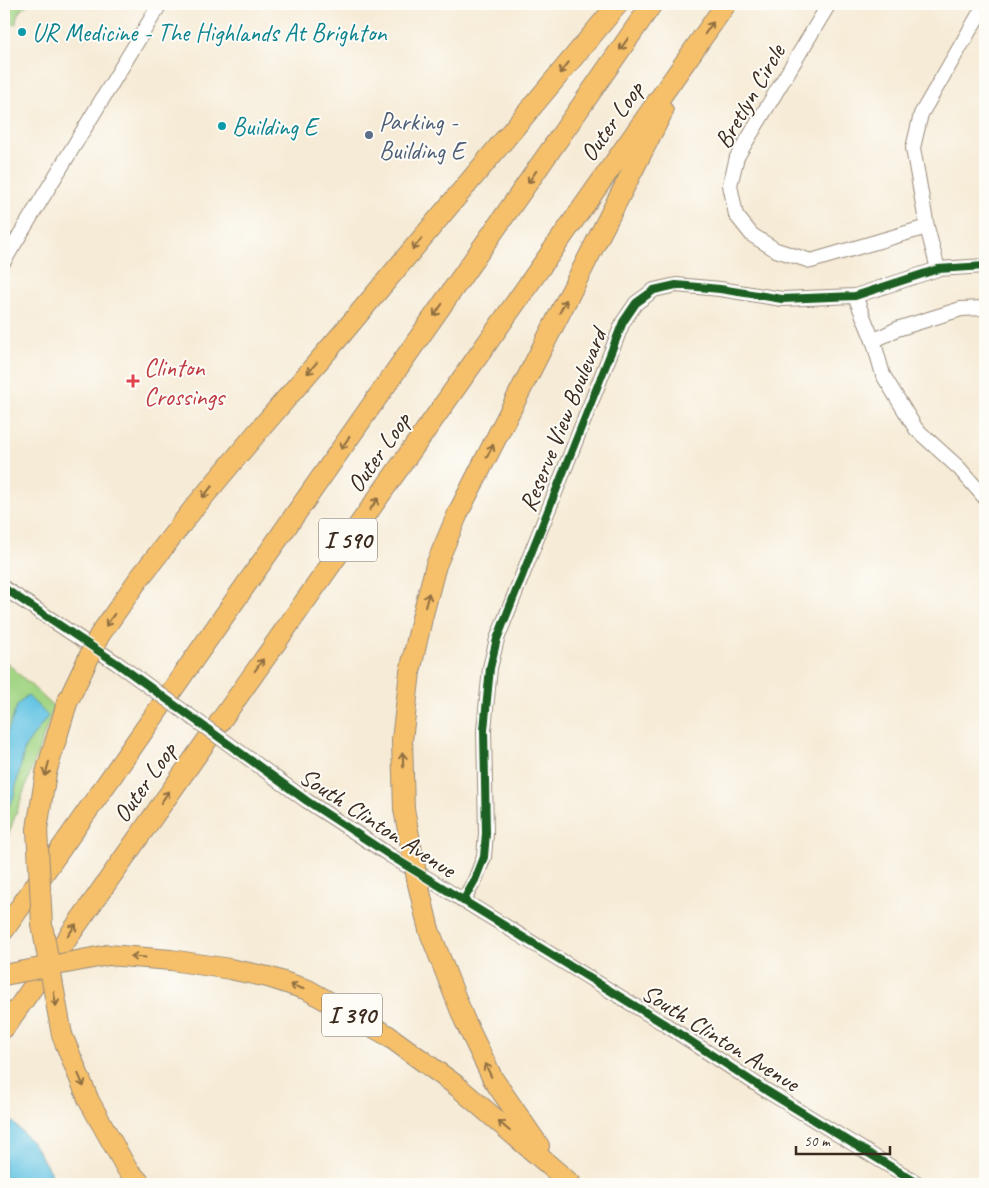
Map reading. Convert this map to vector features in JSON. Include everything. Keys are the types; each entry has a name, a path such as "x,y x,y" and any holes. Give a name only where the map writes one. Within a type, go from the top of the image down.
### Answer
{"highway":[{"path":"141,1184 128,1169 89,1101 62,1035 42,925 37,829 46,773 67,703 99,636 138,580 218,479 618,4"},
{"name":"Outer Loop","path":"4,930 652,4"},
{"name":"Outer Loop","path":"4,1028 222,716 726,4"},
{"path":"554,1169 493,1079 464,1019 429,930 404,809 402,740 410,672 436,565 459,511 650,138 691,53"},
{"name":"I 390","path":"4,975 108,955 171,960 230,968 268,977 308,990 387,1035 458,1086 571,1184"}],"street":[{"path":"4,261 160,4"},
{"name":"Bretlyn Circle","path":"829,4 736,157 730,185 736,215 752,235 776,250 811,261 927,227"},
{"path":"938,269 927,227 913,148 921,114 985,4"},
{"name":"Reserve View Boulevard","path":"463,901 475,880 484,857 486,833 484,730 490,668 497,639 623,322 636,303 654,290 676,285 720,289 782,299 855,296 938,269 985,266"},
{"path":"855,296 873,341 883,375 916,429 959,468 985,498"},
{"path":"873,341 897,329 961,309 985,308"},
{"name":"South Clinton Avenue","path":"4,588 118,664 255,763 391,856 919,1184"}],"green space":[{"path":"4,4 27,5 19,13 16,24 4,24"},
{"path":"4,660 54,707 4,847"}],"water":[{"path":"27,695 48,716 25,747 13,799 4,814 4,741 17,706"},
{"path":"4,1119 11,1120 35,1146 57,1184 4,1184"}],"cycle path":[{"path":"463,901 475,880 484,857 486,833 484,730 490,668 497,639 623,322 636,303 654,290 676,285 720,289 782,299 855,296 938,269 985,266"},
{"path":"4,588 118,664 307,801 391,856 666,1025 767,1091 919,1184"}],"place":[{"name":"UR Medicine - The Highlands At Brighton","path":"22,32"},
{"name":"Building E","path":"222,126"},
{"name":"Parking - Building E","path":"369,135"},
{"name":"Clinton Crossings","path":"133,381"}]}
